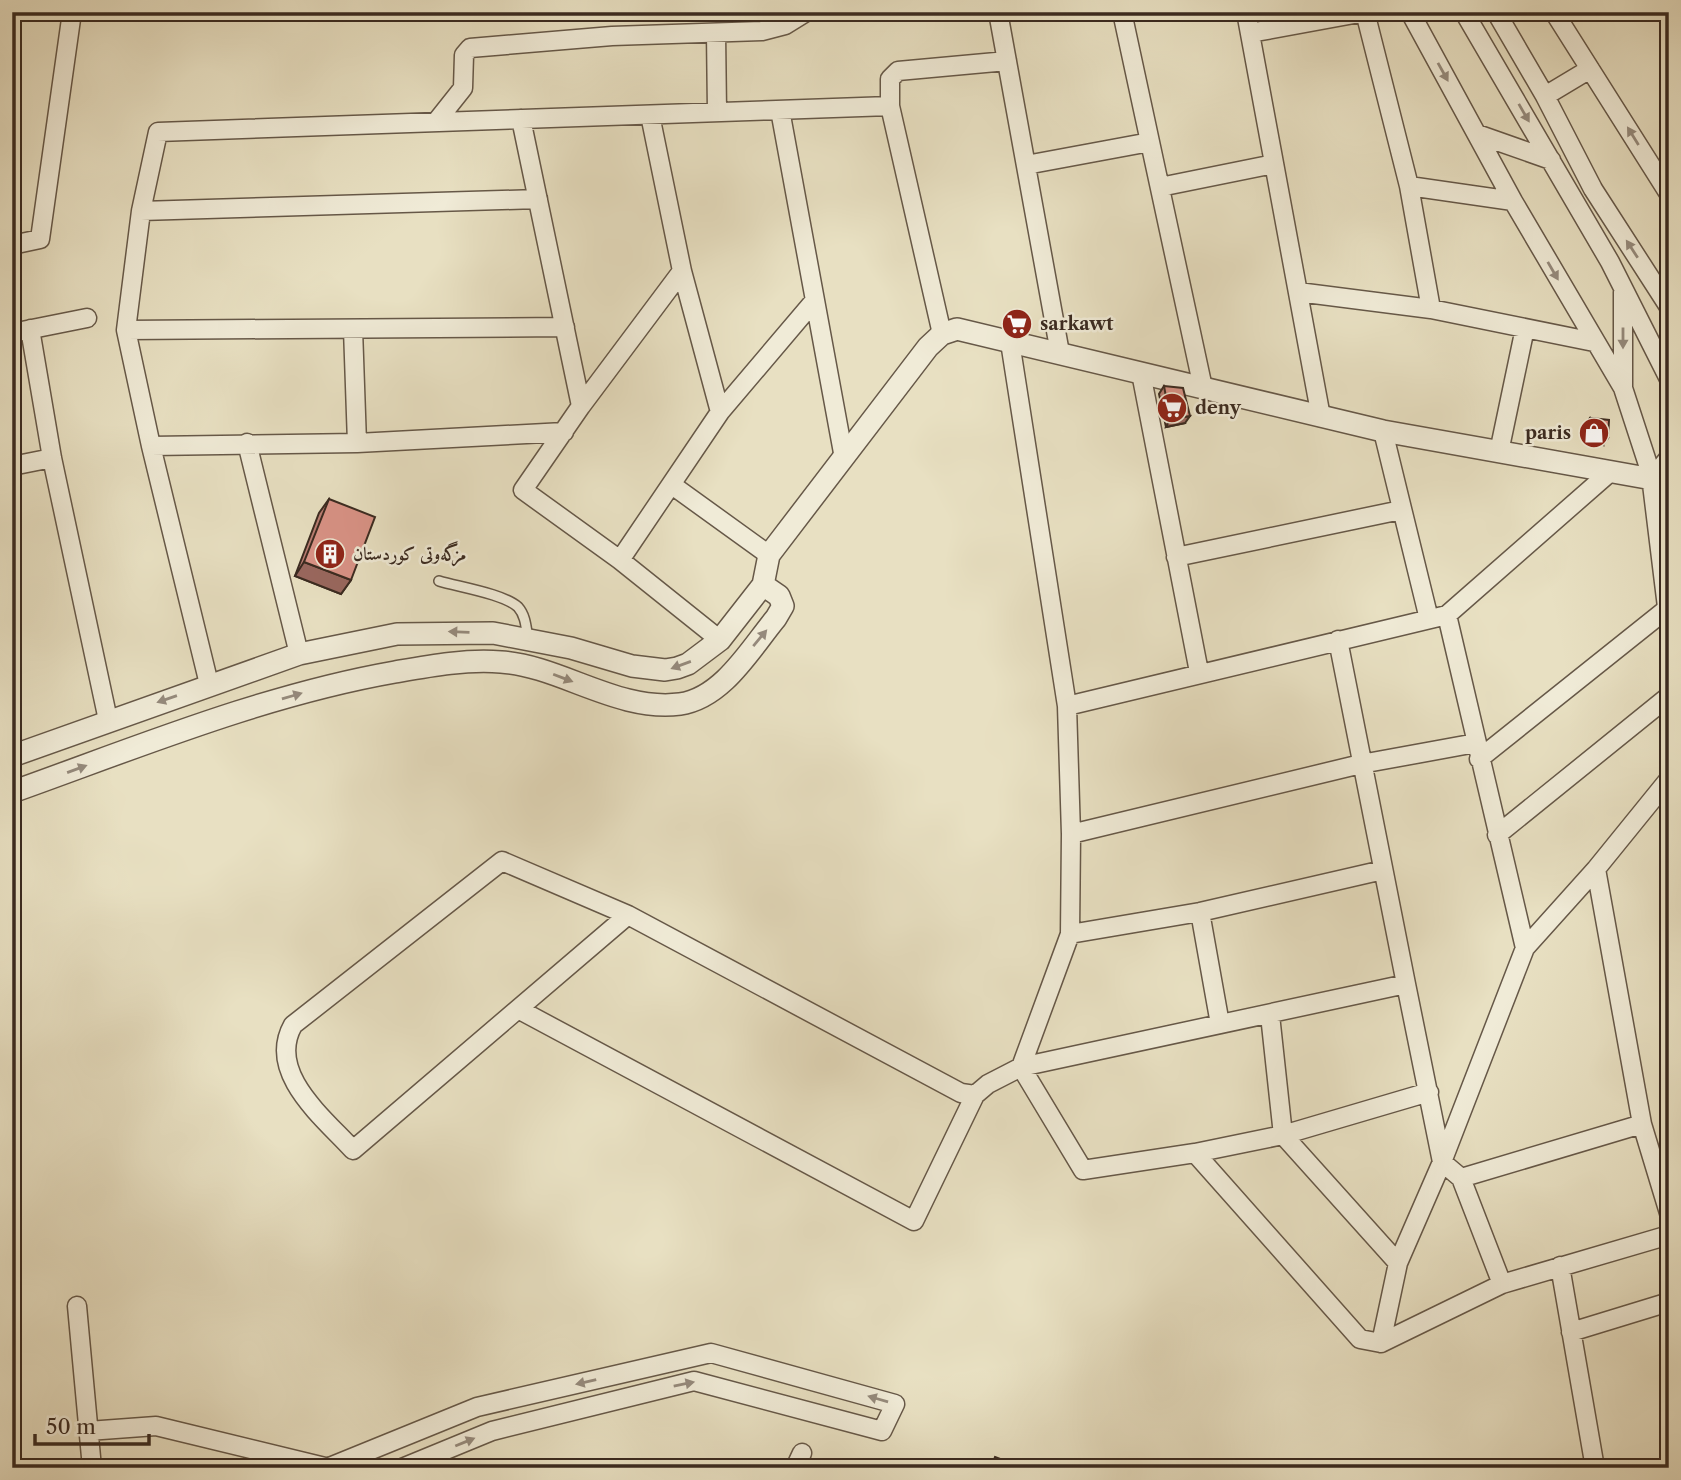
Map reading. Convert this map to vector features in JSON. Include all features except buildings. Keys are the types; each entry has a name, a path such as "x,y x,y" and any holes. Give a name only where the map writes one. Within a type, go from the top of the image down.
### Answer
{"street":[{"path":"12,245 40,239 72,12"},
{"path":"436,122 463,88 464,55 471,48 612,36 774,29 806,12"},
{"path":"998,12 1060,353"},
{"path":"1122,12 1203,388"},
{"path":"1246,12 1321,417"},
{"path":"1250,33 1365,12 1409,186 1432,309"},
{"path":"1070,834 1361,764 1478,751 1668,610 1661,481 1623,388 1513,201 1410,12"},
{"path":"1464,12 1623,288 1669,379"},
{"path":"1496,12 1545,96 1593,189 1669,307"},
{"path":"1554,12 1669,194"},
{"path":"716,33 717,112"},
{"path":"942,334 890,106 890,79 898,71 1007,61"},
{"path":"1545,96 1590,69"},
{"path":"209,684 150,446 126,330 141,211 158,132 890,106"},
{"path":"780,110 844,458"},
{"path":"650,115 682,271 720,412"},
{"path":"521,119 581,406"},
{"path":"1477,134 1551,160"},
{"path":"1026,164 1150,142"},
{"path":"1160,187 1274,164"},
{"path":"1409,186 1513,201"},
{"path":"141,211 538,199"},
{"path":"682,271 581,406 523,490 620,560 720,640"},
{"path":"1623,288 1623,388"},
{"path":"1298,292 1432,309 1594,342"},
{"path":"620,560 720,412 815,300"},
{"path":"87,318 21,331 52,458 108,720"},
{"path":"126,330 565,327"},
{"path":"354,328 358,443"},
{"path":"1499,452 1525,328"},
{"path":"12,756 299,654 397,634 493,633 528,639 632,666 666,670 688,664 720,640 763,585 769,555 942,334 957,329 1383,431 1661,481"},
{"path":"1010,342 1067,706 1070,834 1070,934 1021,1067"},
{"path":"1141,373 1199,672"},
{"path":"1383,431 1429,619"},
{"path":"150,446 358,443 564,432"},
{"path":"247,443 299,654"},
{"path":"12,466 52,458"},
{"path":"1661,481 1669,460"},
{"path":"1067,706 1199,672 1447,615 1609,473"},
{"path":"673,485 769,555"},
{"path":"1177,556 1401,510"},
{"path":"12,792 257,706 340,681 433,665 501,662 601,693 640,701 681,704 718,688 776,618 783,606 779,596 763,585"},
{"path":"1447,615 1525,948"},
{"path":"524,667 528,639"},
{"path":"1338,640 1442,1162 1461,1178 1502,1284"},
{"path":"1497,835 1669,696"},
{"path":"1381,1343 1398,1263 1442,1162 1525,948 1596,869 1669,779"},
{"path":"628,915 353,1150 310,1102 288,1069 285,1043 293,1025 502,861 628,915 961,1093 975,1095"},
{"path":"1596,869 1642,1124 1669,1213"},
{"path":"1070,934 1200,912 1383,870"},
{"path":"1200,912 1220,1024"},
{"path":"518,1009 914,1221 975,1095 988,1084 1021,1067 1406,984"},
{"path":"1270,1015 1283,1135 1398,1263"},
{"path":"1021,1067 1083,1170 1195,1153 1283,1135 1429,1092"},
{"path":"1461,1178 1642,1124"},
{"path":"1195,1153 1360,1339 1381,1343 1502,1284 1669,1235"},
{"path":"1560,1266 1595,1468"},
{"path":"1571,1332 1669,1302"},
{"path":"77,1306 92,1468"},
{"path":"88,1431 156,1426 329,1467 477,1407 711,1353 895,1404 882,1431 694,1381 492,1432 402,1468"}],"lane":[{"path":"439,581 507,600 518,608 526,619 528,639"}],"place":[{"name":"sarkawt","path":"1017,324"},
{"name":"deny","path":"1172,408"},
{"name":"paris","path":"1594,433"},
{"name":"مزگەوتی کوردستان","path":"330,554"}]}
